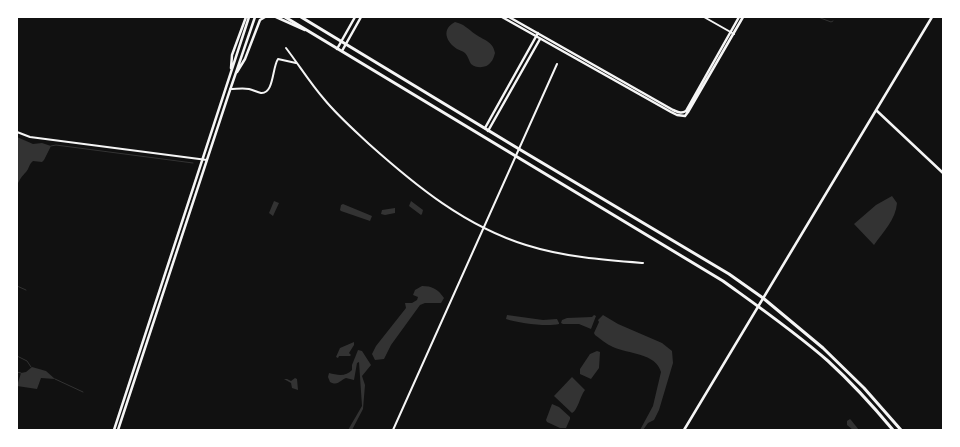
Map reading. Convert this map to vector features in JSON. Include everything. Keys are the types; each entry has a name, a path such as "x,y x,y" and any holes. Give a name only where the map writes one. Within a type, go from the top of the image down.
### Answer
{"main road":[{"path":"285,17 723,281 806,343 828,362 856,389 893,430"},
{"path":"303,17 519,149 729,274 763,298 823,348 864,388 901,430"}],"street":[{"path":"230,74 232,55 246,17"},
{"path":"114,430 249,17"},
{"path":"118,430 255,17"},
{"path":"235,76 246,59 260,20 265,17"},
{"path":"276,17 317,36"},
{"path":"337,48 355,17"},
{"path":"342,52 361,17"},
{"path":"502,17 676,115 685,116 732,33 743,17"},
{"path":"509,17 673,110 683,113 687,112"},
{"path":"704,17 732,33"},
{"path":"732,33 739,17"},
{"path":"684,430 932,17"},
{"path":"486,129 538,33"},
{"path":"486,129 542,35"},
{"path":"286,48 324,100 393,166 441,203 468,220 508,238 538,248 588,257 643,263"},
{"path":"230,89 248,89 262,93 266,92 270,88 275,64 278,59 298,64"},
{"path":"393,430 557,64"},
{"path":"876,110 943,173"},
{"path":"17,132 30,137 207,160"}],"shaded area":[{"path":"455,22 463,25 490,43 495,53 487,66 473,66 465,53 450,43 447,32 448,28"},
{"path":"17,137 33,144 42,143 51,146 44,160 42,162 33,161 17,185"},
{"path":"892,196 897,203 896,209 888,225 874,245 854,224 876,205"},
{"path":"274,201 279,203 273,216 269,213"},
{"path":"411,201 423,210 421,215 409,206"},
{"path":"343,204 372,216 370,221 341,211 341,205"},
{"path":"395,208 395,213 385,215 381,214 382,210"},
{"path":"422,286 432,287 437,290 444,298 441,303 425,303 420,305 391,345 384,359 375,360 372,354 376,346 406,308 405,303 412,303 417,300 418,297 413,295 415,290"},
{"path":"507,315 543,320 557,319 559,324 540,325 525,323 506,319"},
{"path":"594,315 596,316 591,329 579,324 561,323 562,320 567,318 592,317"},
{"path":"603,315 618,324 662,343 672,351 673,363 659,410 654,420 648,423 643,430 640,430 653,406 661,372 654,361 641,355 613,347 595,335 594,333 599,322 598,320"},
{"path":"354,342 354,345 349,353 351,355 350,356 336,357 340,348"},
{"path":"358,350 362,351 371,365 362,376 365,385 363,409 352,430 348,430 362,406 359,362 357,363 354,380 346,378 338,383 335,383 330,382 328,377 329,373 341,375 350,372"},
{"path":"597,351 600,352 599,368 591,379 580,374 580,369 590,354"},
{"path":"32,367 46,371 55,379 41,378 37,389 17,386 21,373 26,372"},
{"path":"572,377 585,390 576,409 572,413 554,396"},
{"path":"295,378 297,379 298,390 292,388 291,383 284,379 291,381"},
{"path":"552,404 559,407 570,417 566,428 560,428 547,422 546,420"},
{"path":"850,419 859,430 853,430 847,425 847,421"}],"waterway":[{"path":"818,17 831,22 833,21"},
{"path":"51,146 56,145 193,163"},
{"path":"17,286 26,290"},
{"path":"17,356 27,361 31,367"},
{"path":"17,372 21,373"},
{"path":"55,379 83,392"}]}
